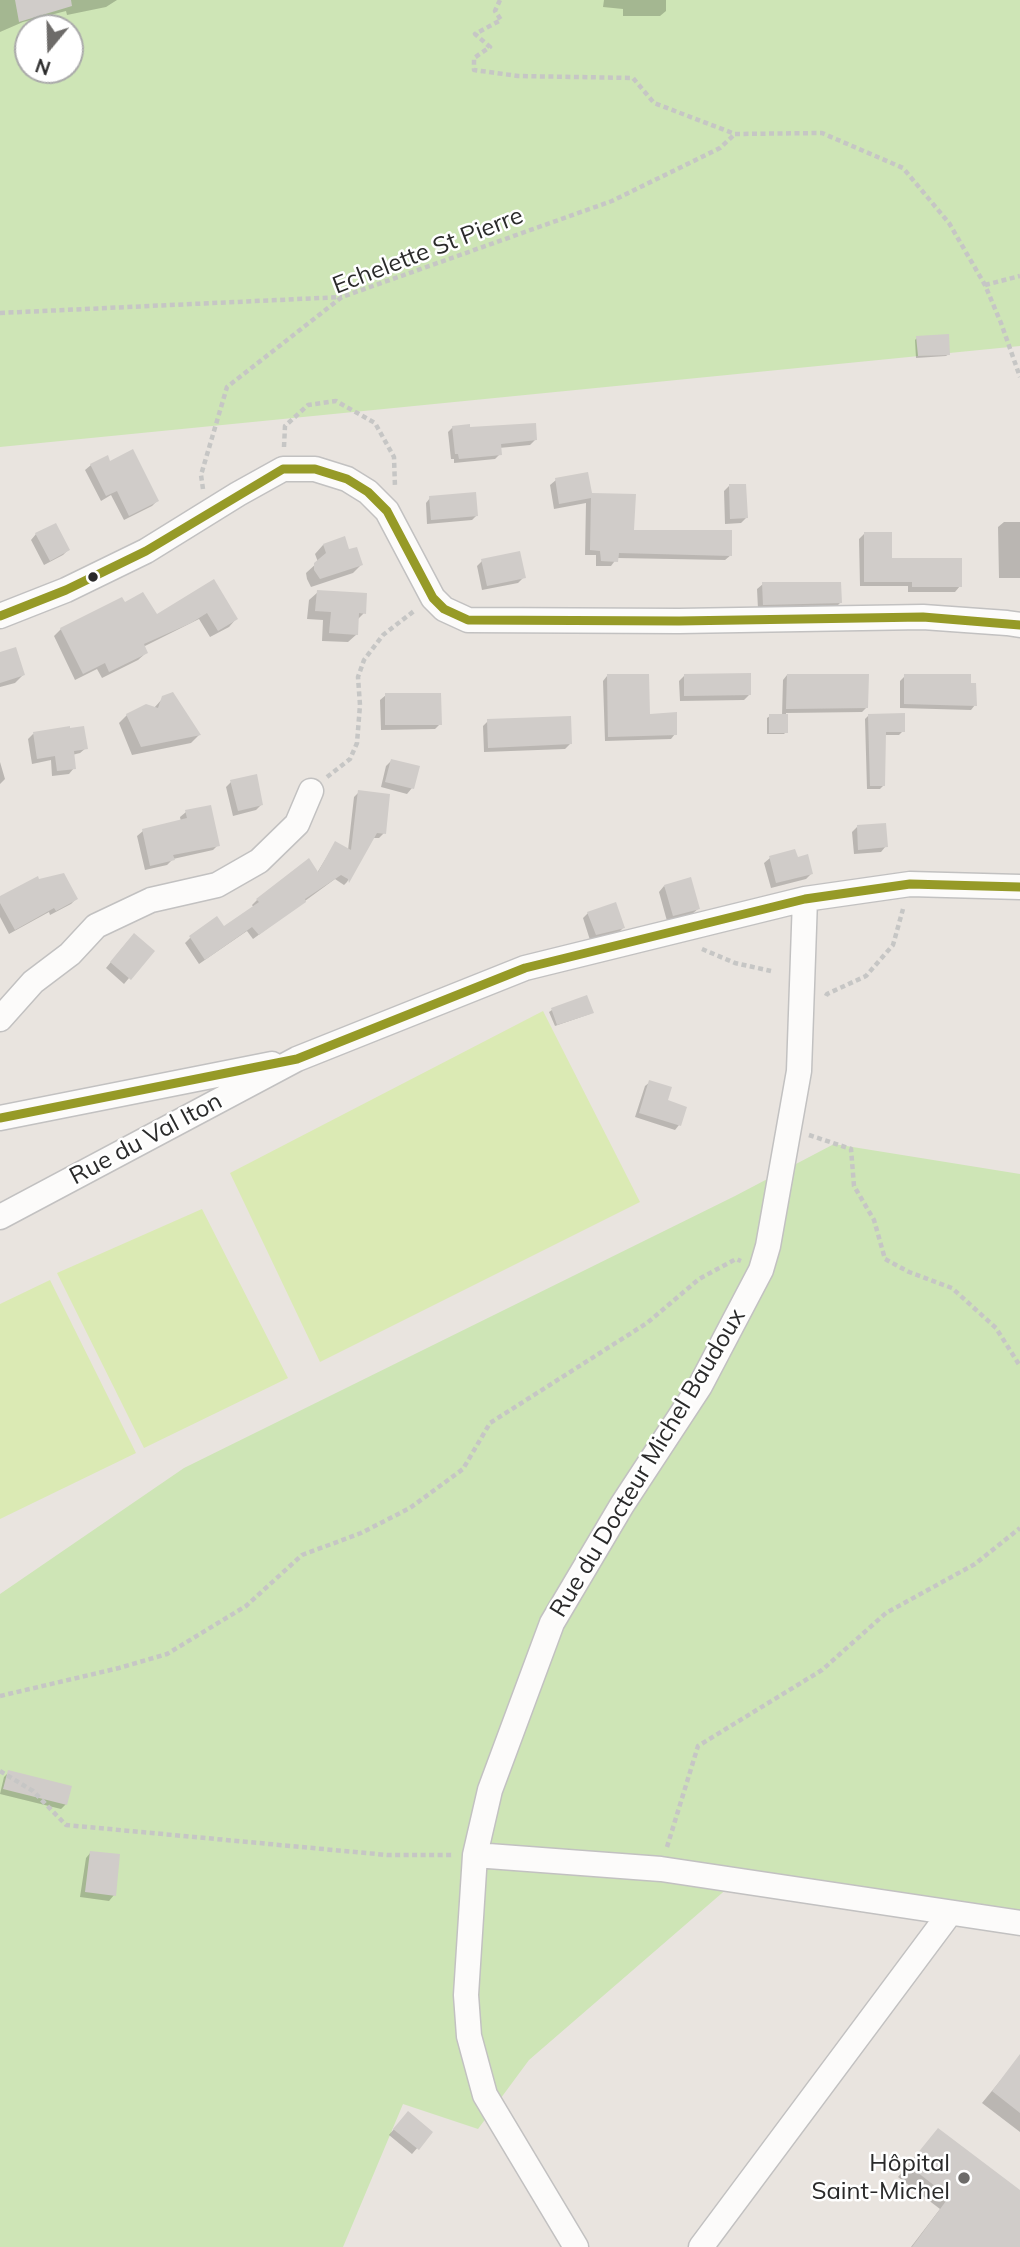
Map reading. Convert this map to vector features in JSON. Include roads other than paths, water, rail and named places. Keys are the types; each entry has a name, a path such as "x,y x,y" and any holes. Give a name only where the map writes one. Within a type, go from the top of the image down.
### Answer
{"street":[{"path":"0,616 66,590 146,551 284,469 315,469 347,479 368,492 387,511 431,594 444,609 468,620 679,621 923,617 1020,625"},
{"path":"0,1019 33,982 70,954 96,926 151,900 217,885 259,861 297,824 311,791"},
{"name":"Rue du Val Iton","path":"0,1217 297,1059 525,968 805,899 911,884 1020,887"},
{"name":"Rue du Docteur Michel Baudoux","path":"576,2247 485,2095 469,2036 466,1995 475,1855 490,1790 552,1623 622,1505 700,1386 761,1270 768,1246 800,1071 805,899"},
{"path":"0,1118 297,1059"},
{"path":"475,1855 661,1869 1020,1923"},
{"path":"701,2247 950,1913"}],"place":[{"name":"Hôpital Saint-Michel","path":"964,2178"}]}
